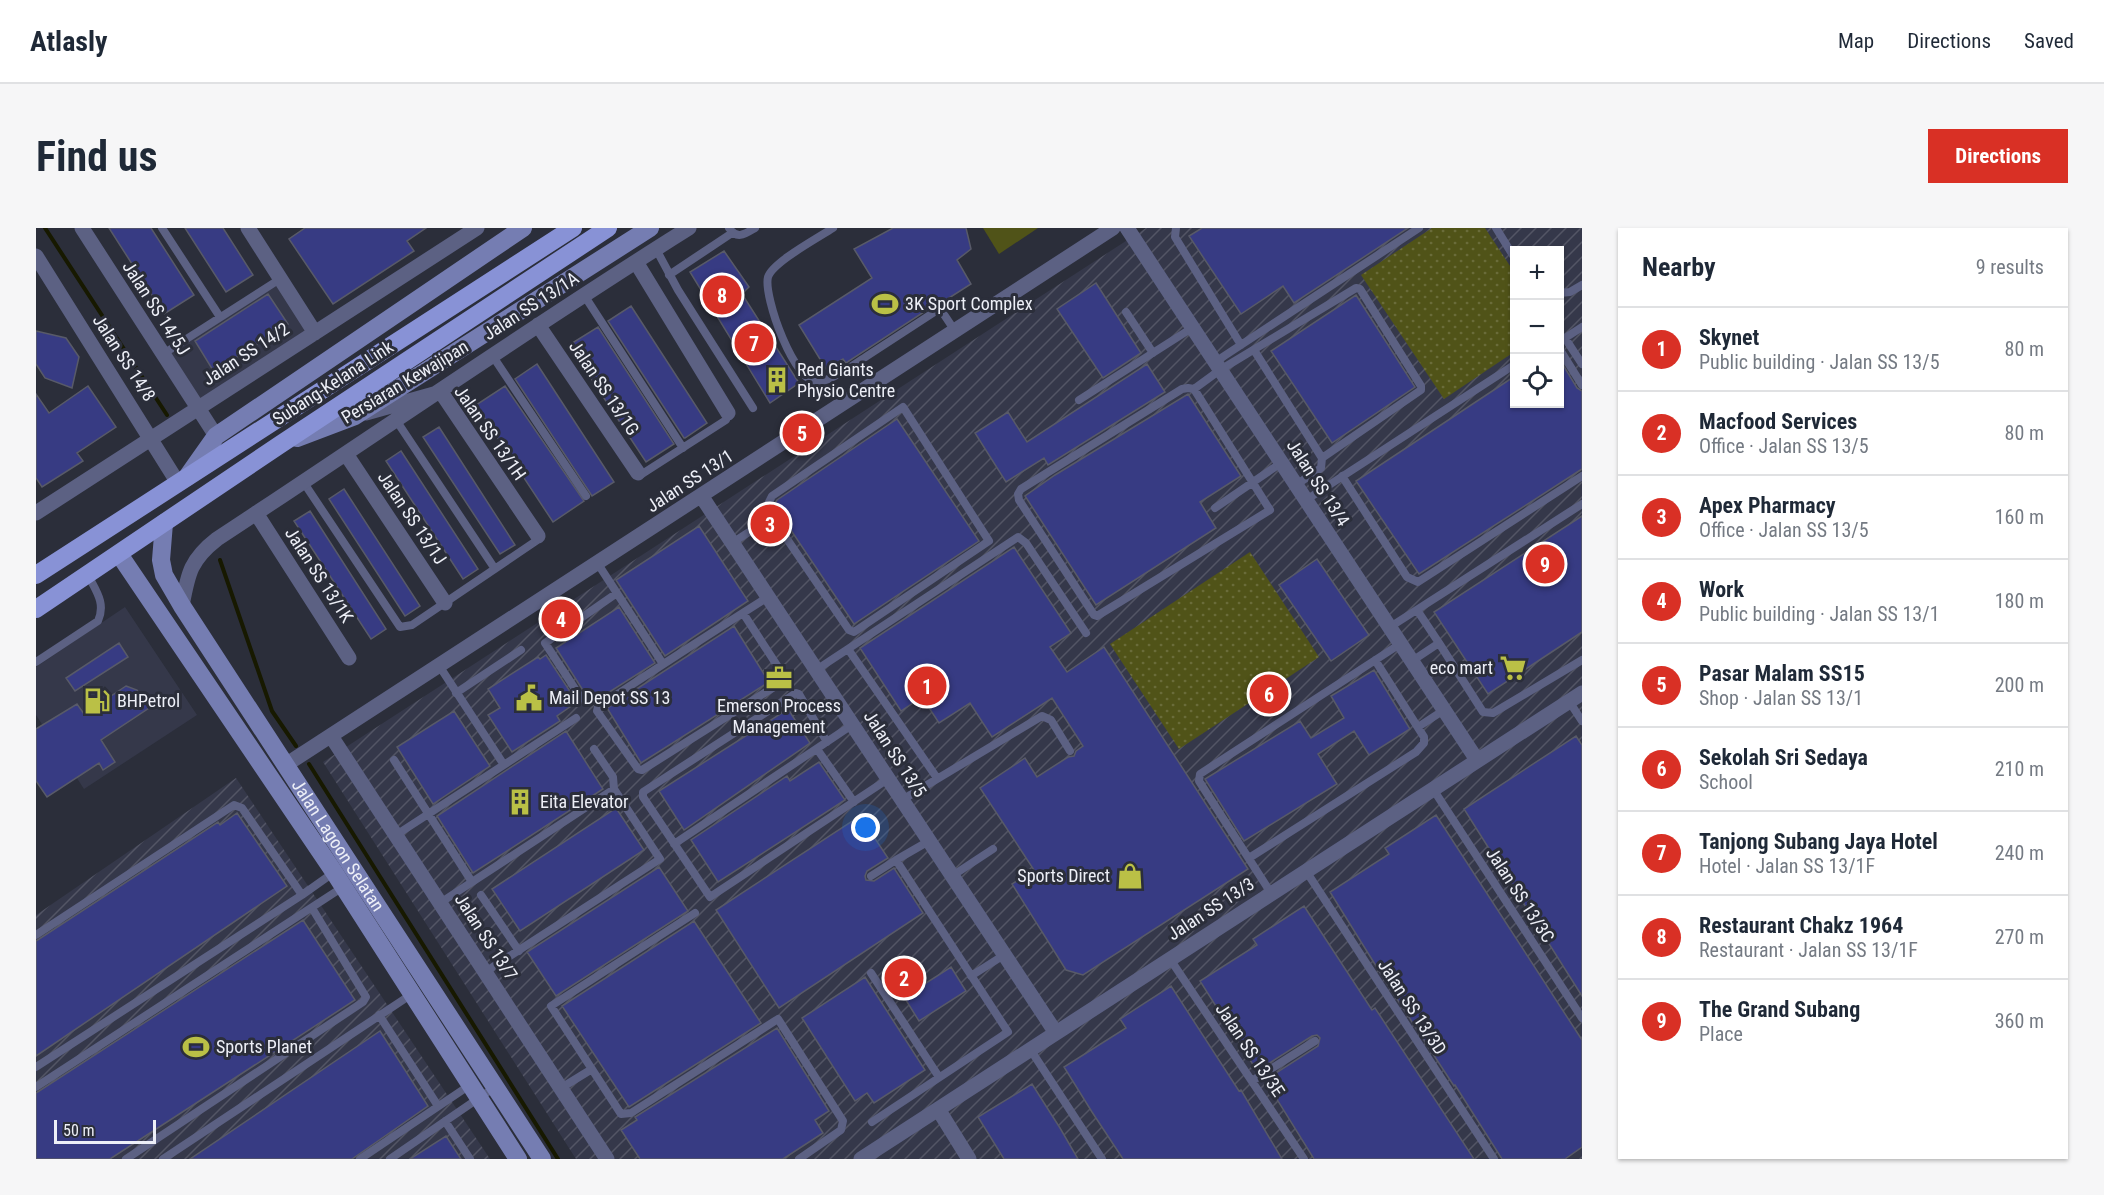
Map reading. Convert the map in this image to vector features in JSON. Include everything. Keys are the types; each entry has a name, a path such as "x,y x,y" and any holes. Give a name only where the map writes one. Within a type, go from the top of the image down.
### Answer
{"main road":[{"path":"36,574 182,480 216,436 523,228"},
{"name":"Subang-Kelana Link","path":"182,480 573,228"},
{"name":"Subang-Kelana Link","path":"281,444 608,228"},
{"name":"Persiaran Kewajipan","path":"36,609 281,444 356,416 650,228"},
{"name":"Jalan Lagoon Selatan","path":"164,523 161,560 164,574 182,606 542,1159"},
{"name":"Jalan Lagoon Selatan","path":"119,554 339,880 518,1159"}],"street":[{"name":"Jalan SS 14/5J","path":"82,228 216,436"},
{"name":"Jalan SS 14/2","path":"36,513 477,228"},
{"name":"Jalan SS 13/1A","path":"182,606 194,561 217,539 441,392 492,355 689,228"},
{"name":"Jalan SS 13/1","path":"287,764 702,497 1113,228"},
{"name":"Jalan SS 13/4","path":"1127,228 1477,760"},
{"path":"255,231 280,279 315,333"},
{"name":"Jalan SS 14/8","path":"36,256 152,438 182,480"},
{"path":"636,262 728,413"},
{"name":"Jalan SS 13/1G","path":"538,325 638,473"},
{"name":"Jalan SS 13/1H","path":"356,416 441,392 538,536"},
{"name":"Jalan SS 13/1J","path":"346,454 445,603"},
{"name":"Jalan SS 13/5","path":"702,497 1056,1033"},
{"name":"Jalan SS 13/1K","path":"256,513 349,658"},
{"name":"Jalan SS 13/3","path":"861,1159 1576,697"},
{"name":"Jalan SS 13/7","path":"332,736 607,1159"},
{"path":"938,1109 969,1159"}],"lane":[{"path":"162,228 220,317"},
{"path":"669,275 731,231 743,236 755,228"},
{"path":"833,228 776,266 768,276 767,290 780,332 793,362 805,377 818,382 846,369 936,311 943,313 955,331"},
{"path":"1176,228 1175,237 1242,345"},
{"path":"1194,389 1270,508 1269,512 1100,616 1094,615 1020,501 1018,494 1021,489 1182,389 1194,389 1242,345 1419,228"},
{"path":"1496,228 1510,249"},
{"path":"656,249 669,275 753,408"},
{"path":"163,354 280,279"},
{"path":"1564,293 1582,285"},
{"path":"1218,366 1254,350 1356,288 1360,289 1421,386 1419,392 1322,458"},
{"path":"584,295 682,448"},
{"path":"1126,312 1153,353"},
{"path":"1582,327 1565,338 1582,364"},
{"path":"1079,400 1192,328"},
{"path":"1254,350 1322,458 1322,468 1296,485"},
{"path":"1563,354 1582,385"},
{"path":"492,355 586,496"},
{"path":"1306,500 1510,368"},
{"path":"903,407 990,541 854,632 849,630 772,517 768,504 772,496 903,407"},
{"path":"638,473 642,474 726,420 728,413"},
{"path":"396,420 495,569"},
{"path":"1215,508 1281,463"},
{"path":"1342,476 1407,577 1418,582 1582,476"},
{"path":"304,483 400,627 412,625 536,541 538,536"},
{"path":"1390,627 1582,504"},
{"path":"732,543 772,517"},
{"path":"816,670 1018,537 1026,543 1086,633"},
{"path":"598,564 663,664"},
{"path":"36,662 98,621 102,613 102,602 88,575"},
{"path":"581,698 545,643 617,593"},
{"path":"743,613 780,670 780,679 774,687 642,770 638,770 597,711 598,707 663,664 768,597"},
{"path":"1417,610 1483,712 1493,713 1582,660"},
{"path":"1412,661 1439,643"},
{"path":"1271,893 1199,781 1200,774 1400,644"},
{"path":"848,649 937,778"},
{"path":"456,693 521,650"},
{"path":"1249,858 1416,752 1424,743 1424,737 1375,660"},
{"path":"440,666 504,765"},
{"path":"827,742 799,694 796,693 643,792 643,797 710,897 888,779"},
{"path":"1576,697 1582,721"},
{"path":"1418,727 1444,710"},
{"path":"902,800 1042,717 1051,720 1070,751"},
{"path":"396,835 576,718"},
{"path":"674,843 852,725"},
{"path":"485,972 660,859 614,789 613,777 594,749"},
{"path":"816,749 854,802"},
{"path":"394,760 472,882"},
{"path":"440,903 614,789"},
{"name":"Jalan SS 13/3C","path":"1433,789 1582,1018"},
{"path":"36,935 234,805 242,808 302,895"},
{"path":"871,876 929,841"},
{"path":"952,876 993,849"},
{"path":"872,1122 1008,1032 896,860"},
{"path":"36,1087 312,908 339,880 354,869"},
{"path":"36,1067 302,895 339,880 354,869"},
{"name":"Jalan SS 13/3D","path":"1305,871 1494,1159"},
{"path":"481,895 519,951"},
{"path":"126,1159 363,1002 366,997 312,908"},
{"path":"695,913 551,1006 621,1114 631,1113 778,1019 843,1120 841,1130 800,1159"},
{"path":"971,976 1004,955"},
{"name":"Jalan SS 13/3E","path":"1170,959 1304,1159"},
{"path":"871,973 939,1077"},
{"path":"163,1159 428,982"},
{"path":"380,1015 438,1106"},
{"path":"1252,1081 1315,1041"},
{"path":"1030,1049 1102,1159"},
{"path":"561,1088 592,1069"},
{"path":"360,1159 438,1106 496,1087"},
{"path":"390,1159 445,1121 475,1092"},
{"path":"445,1121 470,1159"}],"shaded area":[{"path":"983,228 1038,228 999,254"},
{"path":"1146,228 1582,228 1582,1159 576,1159 323,762"},
{"path":"1432,228 1485,228 1510,266 1510,355 1444,399 1361,275"},
{"path":"278,285 308,331 198,402 168,354"},
{"path":"1250,552 1319,657 1179,749 1110,644"},
{"path":"125,607 197,715 84,789 36,715 36,667"},
{"path":"236,778 490,1159 36,1159 36,915"}],"building":[{"path":"109,228 151,228 194,295 164,314"},
{"path":"185,228 223,228 253,275 226,292"},
{"path":"305,228 426,228 407,241 414,251 333,304 289,239"},
{"name":"3K Sport Complex","path":"893,228 966,228 971,249 957,260 971,284 846,363 843,359 826,369 799,325 872,278 854,249"},
{"path":"1202,228 1408,228 1294,303 1283,286 1241,314 1189,236"},
{"path":"724,251 749,287 742,294 799,383 770,403 690,272"},
{"path":"1096,283 1141,353 1103,378 1057,309"},
{"path":"268,294 288,324 214,372 195,341"},
{"path":"1356,295 1415,387 1332,443 1271,351"},
{"path":"631,306 707,423 685,438 608,321"},
{"path":"598,327 674,444 646,462 569,345"},
{"path":"36,331 66,338 79,357 72,388 45,378 36,364"},
{"path":"537,364 614,482 592,496 515,379"},
{"path":"1147,364 1165,392 1048,465 1044,458 1006,482 975,433 1008,412 1027,442"},
{"path":"1564,367 1577,388 1582,391 1582,469 1419,574 1356,481 1510,379 1510,408 1564,408"},
{"path":"88,386 116,427 77,453 83,461 42,487 36,478 36,394 49,413"},
{"path":"505,386 584,501 553,522 476,405"},
{"path":"1188,394 1241,476 1200,502 1216,528 1096,605 1025,496 1055,475"},
{"path":"897,419 979,541 854,624 774,505 777,500"},
{"path":"439,427 515,545 500,554 423,437"},
{"path":"401,451 478,569 463,579 386,461"},
{"path":"344,489 420,606 405,616 329,499"},
{"path":"310,511 386,629 371,639 294,521"},
{"path":"1582,516 1582,632 1488,694 1434,612"},
{"path":"699,526 748,601 665,656 616,580"},
{"path":"1014,547 1071,633 1050,647 1067,672 1104,647 1248,869 1083,975 1066,970 1012,884 1034,870 980,788 1025,758 1037,777 1068,757 1074,756 1076,751 1083,746 1052,698 992,737 970,703 939,723 922,697 901,711 860,648"},
{"path":"1317,559 1369,635 1331,661 1279,585"},
{"path":"619,607 655,663 600,698 597,693 587,700 556,648"},
{"path":"734,626 769,682 641,763 607,708"},
{"path":"119,643 128,657 75,691 66,678"},
{"name":"Mail Depot SS 13","path":"546,655 577,702 557,716 560,721 512,752 488,715 500,708 488,689 538,657 540,659"},
{"path":"1374,670 1410,729 1369,755 1354,731 1318,754 1337,784 1244,841 1205,779 1300,721 1311,738 1344,718 1331,696"},
{"path":"126,686 137,690 149,708 101,740 115,762 103,770 99,763 47,797 36,781 36,729 77,704 84,714"},
{"path":"788,709 810,743 684,830 659,791"},
{"path":"454,711 490,766 433,804 397,747"},
{"name":"Eita Elevator","path":"566,731 603,789 473,873 437,816"},
{"path":"1576,736 1582,745 1582,996 1464,809"},
{"path":"819,762 845,800 718,882 691,840 787,776 790,781"},
{"path":"616,808 644,850 520,931 492,889"},
{"path":"237,813 287,886 36,1056 36,941 218,822 220,825"},
{"path":"1436,815 1582,1040 1582,1147 1565,1159 1502,1159 1330,892 1389,854 1385,848"},
{"path":"860,816 888,858 867,871 866,880 874,881 894,868 923,913 779,1008 716,910"},
{"path":"659,867 688,911 556,996 527,952"},
{"path":"1304,906 1372,1010 1375,1008 1474,1159 1314,1159 1265,1080 1318,1046 1320,1038 1317,1035 1312,1036 1257,1071 1200,981 1257,945 1253,939"},
{"name":"Sports Planet","path":"303,920 355,1000 110,1159 36,1159 36,1093"},
{"path":"694,921 761,1023 629,1107 562,1006"},
{"path":"951,967 966,991 919,1021 904,997"},
{"path":"865,977 925,1070 874,1103 867,1093 855,1101 802,1018"},
{"path":"1171,986 1239,1091 1241,1090 1282,1159 1123,1159 1092,1112 1064,1067 1126,1028 1120,1019"},
{"path":"777,1028 829,1111 815,1120 823,1133 783,1159 640,1159 621,1130 637,1120 635,1117"},
{"path":"380,1031 428,1106 352,1159 190,1159"},
{"path":"1032,1084 1078,1159 1004,1159 978,1117"},
{"path":"446,1136 461,1159 410,1159"}],"waterway":[{"path":"45,228 167,415"},
{"path":"220,560 272,711 296,746"},
{"path":"309,764 558,1159"}],"place":[{"name":"Restaurant Chakz 1964","path":"722,295"},
{"name":"3K Sport Complex","path":"885,304"},
{"name":"Tanjong Subang Jaya Hotel","path":"754,343"},
{"name":"Red Giants Physio Centre","path":"777,380"},
{"name":"Pasar Malam SS15","path":"802,433"},
{"name":"Apex Pharmacy","path":"770,524"},
{"name":"The Grand Subang","path":"1545,564"},
{"name":"Work","path":"561,619"},
{"name":"eco mart","path":"1513,668"},
{"name":"Emerson Process Management","path":"779,678"},
{"name":"Skynet","path":"927,686"},
{"name":"Sekolah Sri Sedaya","path":"1269,694"},
{"name":"Mail Depot SS 13","path":"529,698"},
{"name":"BHPetrol","path":"97,701"},
{"name":"Eita Elevator","path":"520,802"},
{"name":"Sports Direct","path":"1130,876"},
{"name":"Macfood Services","path":"904,978"},
{"name":"Sports Planet","path":"196,1047"}]}
